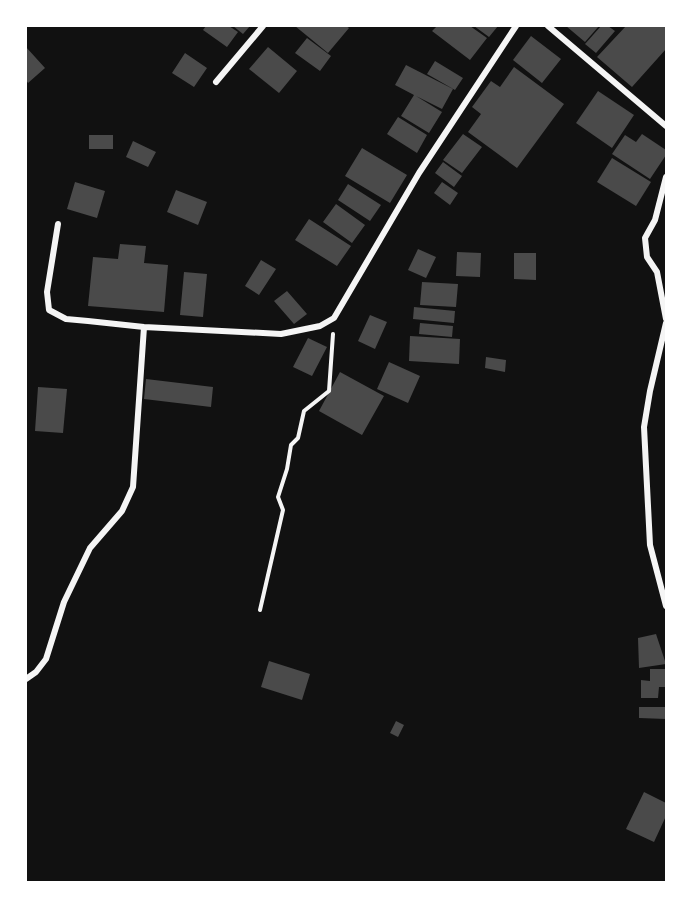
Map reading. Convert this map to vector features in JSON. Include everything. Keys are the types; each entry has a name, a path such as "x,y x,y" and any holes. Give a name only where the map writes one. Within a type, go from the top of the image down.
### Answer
{"street":[{"path":"216,82 263,26"},
{"path":"58,224 47,292 49,310 66,319 144,327 281,334 311,329 334,318 419,173 516,26"},
{"path":"548,26 666,126"},
{"path":"666,177 655,220 645,238 647,257 657,272 666,321 644,427 650,545 666,606"},
{"path":"26,679 36,672 46,659 64,602 90,548 122,511 133,487 144,327"}],"path":[{"path":"260,610 283,510 278,497 287,469 291,445 297,438 304,411 329,391 334,318"}],"building":[{"path":"206,26 229,26 238,32 227,47 203,30"},
{"path":"233,26 250,26 243,34"},
{"path":"295,26 346,26 349,28 328,53"},
{"path":"437,26 470,26 487,38 470,60 432,31"},
{"path":"474,26 498,26 489,37"},
{"path":"566,26 599,26 585,42"},
{"path":"601,26 608,26 615,31 596,53 585,44"},
{"path":"626,26 666,26 666,49 632,87 597,57"},
{"path":"531,36 561,59 542,83 513,60"},
{"path":"307,38 331,56 320,71 295,53"},
{"path":"26,47 45,68 28,83 26,80"},
{"path":"268,47 297,71 279,93 249,69"},
{"path":"185,53 207,68 194,87 172,73"},
{"path":"435,61 463,78 455,90 427,74"},
{"path":"406,65 453,89 442,109 416,96 442,112 429,133 401,116 414,95 395,85"},
{"path":"514,67 564,104 517,168 468,132 481,114 472,107 491,81 500,87"},
{"path":"598,91 634,115 612,148 576,123"},
{"path":"398,117 427,135 417,153 387,134"},
{"path":"463,134 482,147 462,173 443,160"},
{"path":"642,134 666,150 666,155 650,179 612,154 625,135 636,142"},
{"path":"89,135 113,135 113,149 89,149"},
{"path":"133,141 156,152 148,167 126,157"},
{"path":"362,148 407,175 390,203 345,176"},
{"path":"612,158 651,182 636,206 597,182"},
{"path":"443,162 462,176 454,187 435,173"},
{"path":"75,182 105,191 97,218 67,209"},
{"path":"442,182 458,193 450,205 434,193"},
{"path":"348,184 381,205 370,221 338,200"},
{"path":"176,190 207,202 198,225 167,212"},
{"path":"336,204 365,225 352,243 323,222"},
{"path":"309,219 351,246 337,266 295,240"},
{"path":"120,244 146,246 144,263 168,265 164,312 88,306 93,257 118,259"},
{"path":"418,249 436,257 426,278 408,270"},
{"path":"457,252 481,253 480,277 456,276"},
{"path":"514,253 536,253 536,280 514,279"},
{"path":"261,260 276,269 259,295 245,286"},
{"path":"184,272 207,274 203,317 180,315"},
{"path":"422,282 458,284 456,307 420,305"},
{"path":"287,291 307,314 294,324 274,301"},
{"path":"414,307 455,311 454,323 413,319"},
{"path":"370,315 387,322 375,349 358,341"},
{"path":"420,323 453,326 452,337 419,334"},
{"path":"410,336 460,339 459,364 409,361"},
{"path":"308,338 327,347 312,376 293,367"},
{"path":"486,357 506,360 505,372 485,368"},
{"path":"389,362 420,376 408,403 377,389"},
{"path":"340,372 384,396 362,435 319,411"},
{"path":"146,379 213,387 211,407 144,399"},
{"path":"38,387 67,389 63,433 35,431"},
{"path":"656,634 666,664 639,668 638,638"},
{"path":"269,661 310,674 302,700 261,687"},
{"path":"650,669 666,669 665,687 659,687 658,698 641,698 641,680 650,681"},
{"path":"639,707 666,707 666,719 639,718"},
{"path":"396,721 404,725 398,737 390,733"},
{"path":"644,792 666,803 666,816 654,842 626,829"}]}
